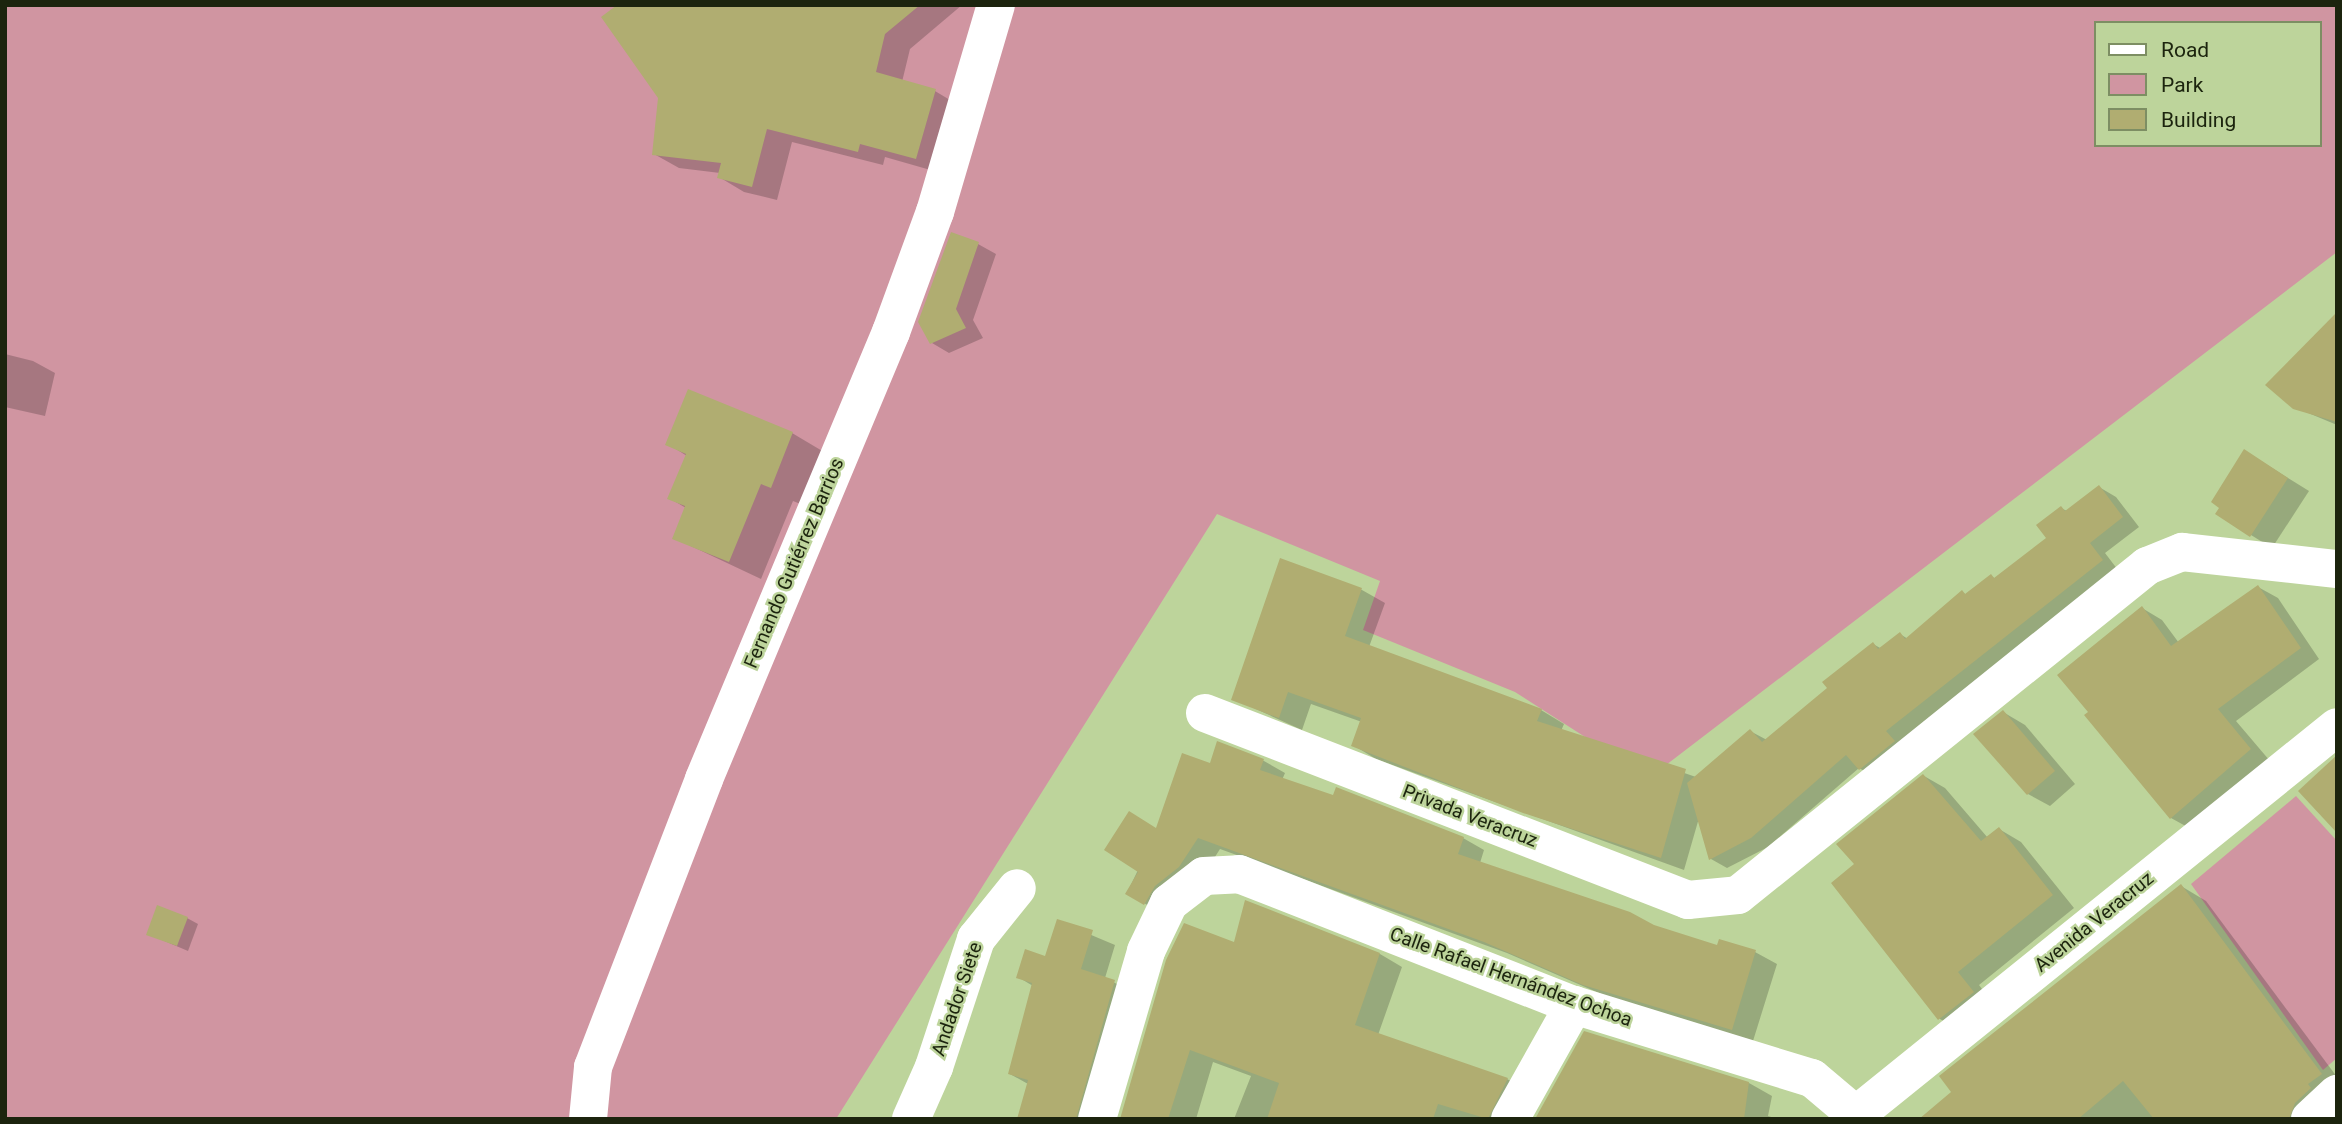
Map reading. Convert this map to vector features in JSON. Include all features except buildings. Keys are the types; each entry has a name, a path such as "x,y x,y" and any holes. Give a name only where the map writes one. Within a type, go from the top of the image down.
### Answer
{"street":[{"name":"Fernando Gutiérrez Barrios","path":"588,1119 598,1055 704,779 913,272 996,5"},
{"name":"Privada Veracruz","path":"1205,713 1688,900 1738,894 2147,566 2182,552 2337,569"},
{"name":"Avenida Veracruz","path":"1854,1117 2337,727"},
{"name":"Calle Rafael Hernández Ochoa","path":"1097,1119 1146,951 1169,903 1203,876 1238,874 1574,1005 1812,1078 1854,1117"},
{"name":"Andador Siete","path":"911,1119 934,1067 976,939 1017,888"},
{"path":"1510,1119 1574,1005"},
{"path":"2310,1119 2337,1094"}],"green space":[{"path":"5,5 2337,5 2337,252 1649,778 1515,692 1363,630 1380,581 1217,514 836,1119 5,1119"},
{"path":"2296,796 2337,841 2337,1058 2323,1070 2191,884"}]}
